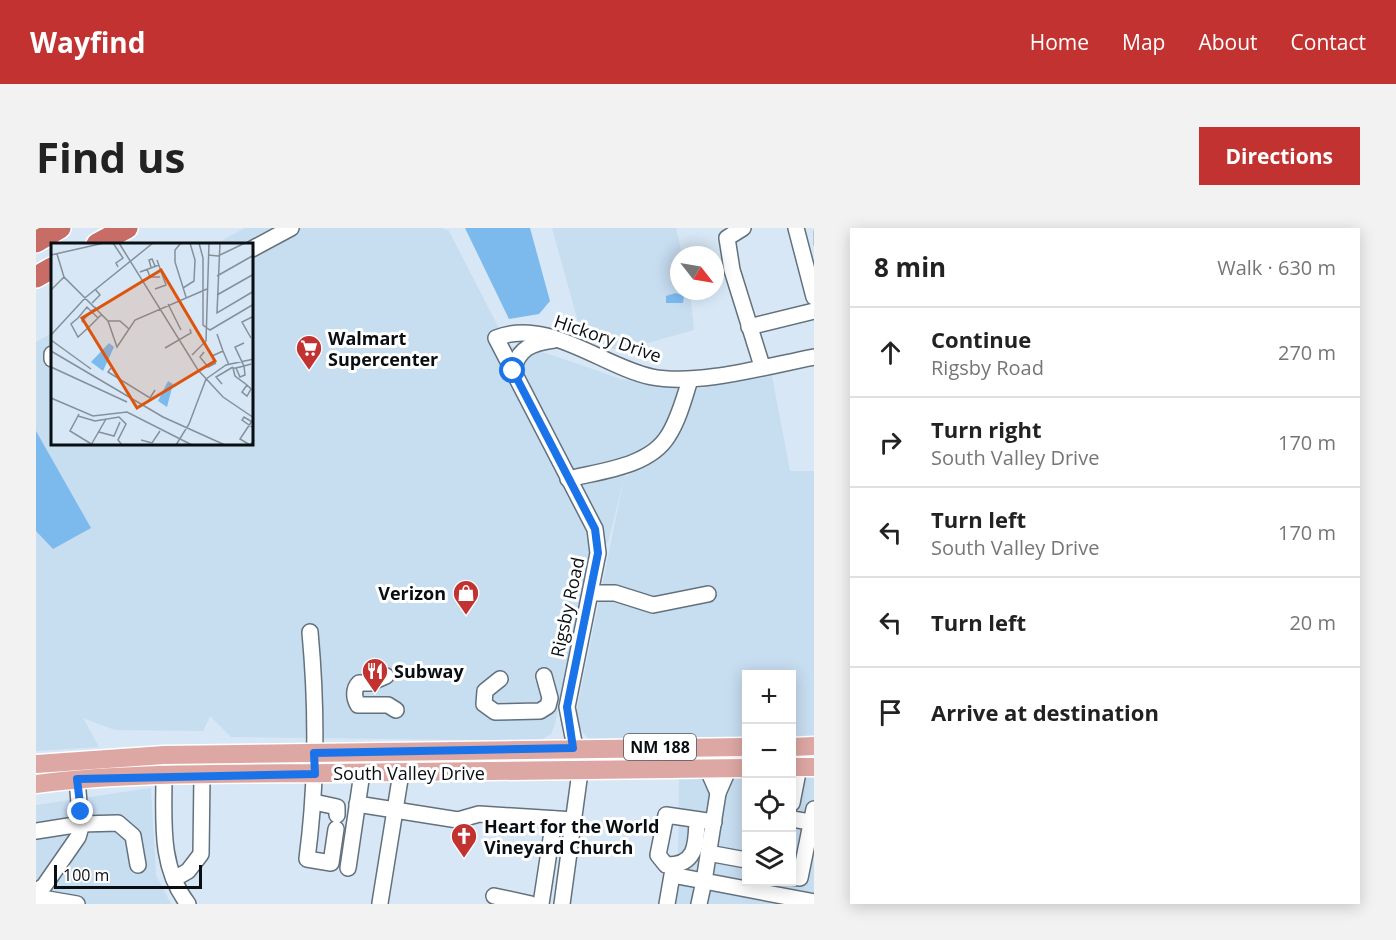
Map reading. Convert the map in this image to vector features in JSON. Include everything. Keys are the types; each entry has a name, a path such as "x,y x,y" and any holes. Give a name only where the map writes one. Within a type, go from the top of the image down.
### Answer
{"highway":[{"path":"36,242 60,228"},
{"path":"99,243 127,228"},
{"path":"36,277 51,269"}],"main road":[{"path":"796,747 814,746"},
{"name":"South Valley Drive","path":"36,764 129,756 742,747"},
{"name":"South Valley Drive","path":"36,784 77,779 202,775 580,772 738,768"}],"street":[{"path":"254,248 291,228"},
{"path":"743,228 726,233 732,270 762,366"},
{"path":"803,236 814,297"},
{"path":"748,327 814,311"},
{"name":"Hickory Drive","path":"496,338 512,332 535,334 651,377 690,380 814,357"},
{"name":"Rigsby Road","path":"496,338 595,529 598,553 567,707 573,748 580,772 562,904"},
{"path":"513,371 515,360 524,349 538,343 556,340"},
{"path":"568,479 626,464 651,453 668,437 690,380"},
{"path":"591,593 615,593 653,605 708,594"},
{"path":"310,632 314,682 315,774 307,859 331,862 338,807 314,802"},
{"path":"386,676 370,683 359,683 356,687 355,699 358,705 388,705 396,710"},
{"path":"500,679 485,691 484,704 488,710 495,712 540,711 548,706 550,698 544,676"},
{"path":"796,787 801,767"},
{"path":"707,768 718,793"},
{"path":"699,904 718,793 738,768"},
{"path":"348,868 362,773"},
{"path":"380,903 401,773"},
{"path":"174,879 188,871 201,854 202,775"},
{"path":"164,776 164,848 174,879 188,904"},
{"path":"36,891 44,886 78,837 81,824 77,779"},
{"path":"357,804 458,820 479,814 574,820"},
{"path":"697,825 686,850 680,855 661,861 658,855 666,815 697,825 714,822"},
{"path":"796,818 812,816 800,878 796,878"},
{"path":"541,904 554,819"},
{"path":"36,831 81,824 118,823 133,836 138,865"},
{"path":"708,853 742,859"},
{"path":"667,904 672,875 704,881 775,888 814,902"},
{"path":"494,896 531,904"},
{"path":"36,897 77,904"}],"shaded area":[{"path":"245,228 442,228 449,231 508,346 546,353 621,379 676,387 679,394 663,435 646,444 625,477 656,461 675,441 695,389 772,376 790,471 814,471 814,737 796,737 796,670 742,670 742,737 589,739 581,730 575,719 624,478 608,543 590,548 555,724 551,734 539,741 231,737 210,716 203,731 115,730 83,718 99,747 36,751 36,342 51,334 51,446 254,446 254,243 217,243"},
{"path":"552,228 676,228 680,246 670,246 670,300 691,300 694,330 619,351 582,336"},
{"path":"679,777 742,778 742,886 796,886 796,778 814,778 814,904 673,904 678,860"},
{"path":"151,788 156,875 171,904 36,904 36,805"}],"water":[{"path":"465,228 530,228 550,301 539,314 509,319"},
{"path":"670,295 670,300 683,300 683,303 666,303 666,296"},
{"path":"36,431 91,528 53,549 36,531"}],"place":[{"name":"Walmart Supercenter","path":"309,371"},
{"name":"Verizon","path":"466,616"},
{"name":"Subway","path":"375,694"},
{"name":"Heart for the World Vineyard Church","path":"464,859"}],"route":[{"path":"81,812 77,779 315,774 314,753 573,748 567,707 598,553 595,529 513,371"}]}
